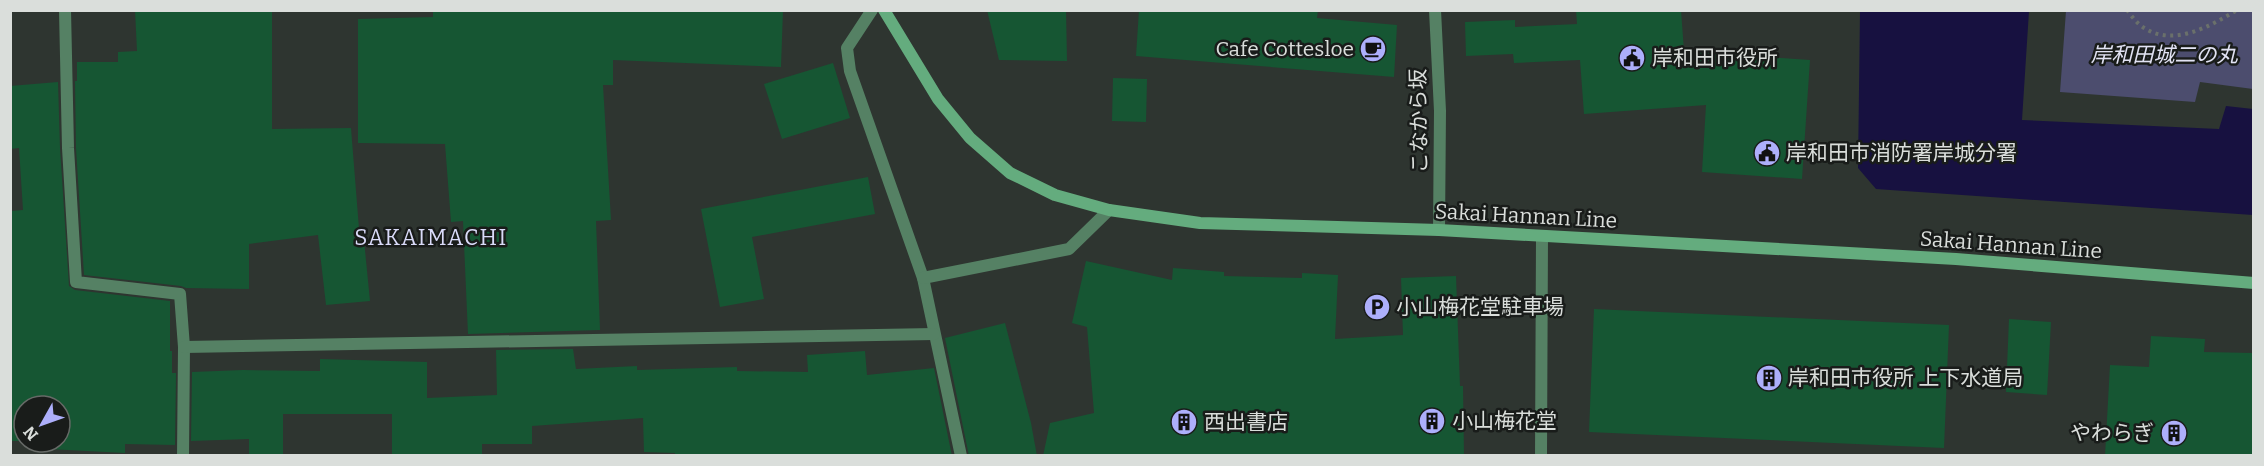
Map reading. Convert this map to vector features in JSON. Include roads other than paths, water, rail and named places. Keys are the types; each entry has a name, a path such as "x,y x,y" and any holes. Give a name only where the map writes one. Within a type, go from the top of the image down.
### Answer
{"main road":[{"name":"Sakai Hannan Line","path":"884,10 938,99 970,138 1010,173 1055,195 1109,210 1200,223 1439,230 1956,259 2253,284"}],"street":[{"path":"65,10 68,148 76,282 180,294 184,347 183,456"},
{"path":"872,10 847,48 850,71 923,278 962,456"},
{"name":"こなから坂","path":"1435,10 1440,111 1439,230"},
{"path":"923,278 1069,249 1109,210"},
{"path":"1541,456 1542,237"},
{"path":"184,347 934,334"}],"place":[{"name":"Cafe Cottesloe","path":"1373,49"},
{"name":"岸和田市役所","path":"1632,58"},
{"name":"岸和田市消防署岸城分署","path":"1767,153"},
{"name":"小山梅花堂駐車場","path":"1377,307"},
{"name":"岸和田市役所 上下水道局","path":"1769,378"},
{"name":"小山梅花堂","path":"1432,421"},
{"name":"西出書店","path":"1184,422"},
{"name":"やわらぎ","path":"2174,433"}],"district":[{"name":"SAKAIMACHI","path":"431,237"}],"park label":[{"name":"岸和田城二の丸","path":"2164,55"}]}
